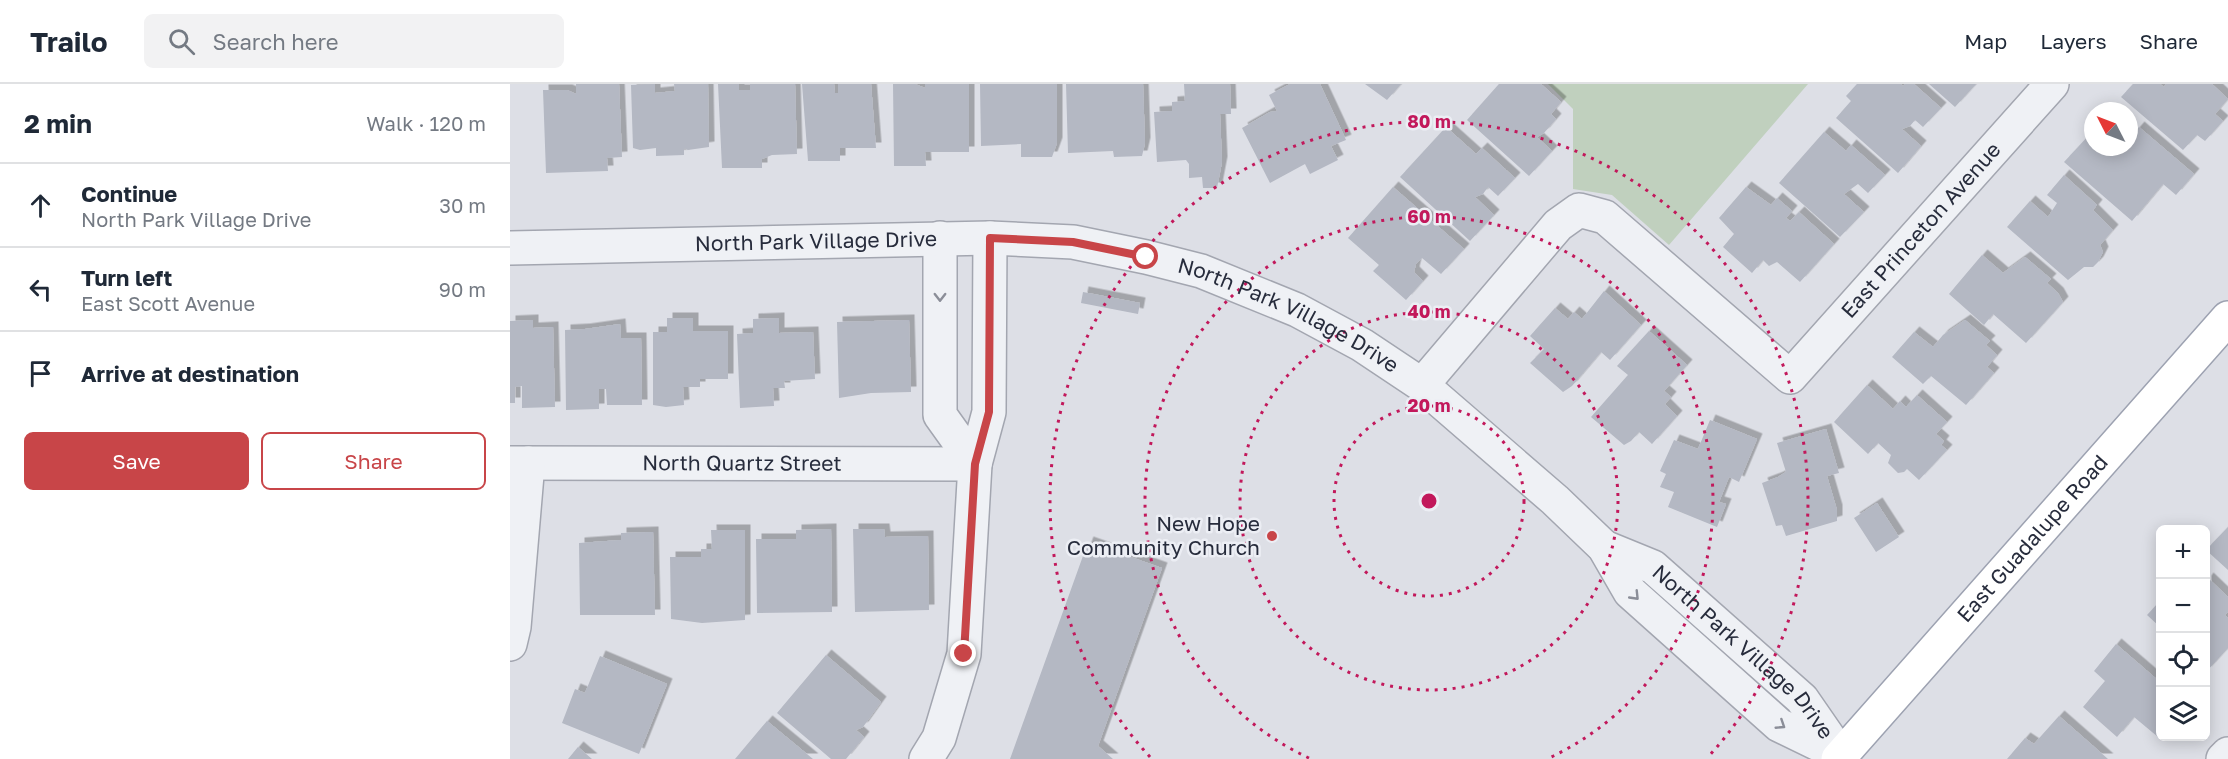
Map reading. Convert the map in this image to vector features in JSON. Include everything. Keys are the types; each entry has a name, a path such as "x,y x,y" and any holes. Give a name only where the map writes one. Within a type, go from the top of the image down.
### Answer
{"main road":[{"name":"East Guadalupe Road","path":"1840,757 2228,318"}],"street":[{"name":"East Princeton Avenue","path":"1422,385 1558,225 1579,210 1605,217 1790,377 2052,84"},
{"path":"940,238 940,415 975,464"},
{"name":"North Park Village Drive","path":"510,249 990,238 1073,242 1201,271 1297,310 1362,345 1422,385 1604,547 1630,592 1779,725 1840,757"},
{"path":"926,759 939,738 964,654 975,464 989,412 990,238"},
{"path":"510,645 514,627 519,463"},
{"name":"North Quartz Street","path":"519,463 975,464"},
{"path":"2223,759 2228,754"}],"green space":[{"path":"1548,84 1808,84 1669,245 1612,195 1573,189 1573,109"}],"building":[{"path":"576,84 619,84 622,157 607,158 608,171 546,173 543,90 567,90 576,94"},
{"path":"655,84 655,93 675,91 674,84 708,84 709,147 688,150 684,148 684,155 656,156 656,148 640,150 633,148 631,85"},
{"path":"718,84 739,84 739,90 750,90 750,84 795,84 797,154 772,155 762,159 762,168 722,168"},
{"path":"802,84 834,84 835,93 838,93 838,84 871,84 876,148 840,148 840,161 808,161"},
{"path":"893,84 915,84 925,88 925,84 969,84 969,152 925,152 926,166 894,166"},
{"path":"980,84 1057,84 1057,143 1052,157 1021,157 1021,144 981,146"},
{"path":"1066,84 1143,84 1145,143 1142,156 1114,157 1113,151 1068,153"},
{"path":"1184,84 1230,84 1231,114 1220,114 1222,162 1217,188 1203,188 1202,177 1189,178 1189,164 1186,160 1157,162 1154,112 1172,111 1172,102 1185,101"},
{"path":"1290,84 1320,84 1346,140 1331,146 1338,160 1310,174 1305,164 1270,183 1242,128 1270,112 1277,111 1269,95"},
{"path":"1365,84 1401,84 1387,100"},
{"path":"1499,84 1541,84 1561,102 1551,114 1556,119 1544,133 1537,137 1552,151 1529,176 1467,120"},
{"path":"1857,84 1901,84 1903,86 1914,84 1941,108 1923,127 1915,120 1910,126 1902,129 1921,146 1898,173 1836,118 1851,101 1846,96"},
{"path":"1929,84 1976,84 1955,107"},
{"path":"2133,84 2160,84 2164,87 2166,84 2212,84 2228,99 2215,114 2223,121 2205,141 2197,135 2183,150 2138,112 2138,102 2127,102 2121,97"},
{"path":"1446,127 1476,154 1482,148 1515,178 1498,196 1488,187 1483,194 1475,197 1494,215 1470,241 1400,177"},
{"path":"2138,128 2194,174 2176,195 2163,184 2132,221 2064,162 2084,141 2084,156 2138,156"},
{"path":"1824,132 1846,151 1851,145 1885,175 1868,193 1858,184 1844,194 1864,212 1840,237 1779,183"},
{"path":"2064,175 2097,205 2093,210 2113,230 2100,245 2103,252 2098,262 2093,267 2084,267 2068,280 2007,227 2030,201 2048,217 2057,203 2047,195"},
{"path":"1393,187 1464,249 1441,274 1422,258 1416,264 1414,272 1423,281 1406,300 1373,271 1379,265 1348,238"},
{"path":"1746,187 1771,205 1777,198 1792,211 1786,218 1790,221 1799,212 1834,244 1800,282 1777,262 1769,266 1763,260 1752,273 1723,247 1734,234 1719,218"},
{"path":"1982,255 2003,273 2025,257 2051,279 2047,283 2058,293 2063,302 2026,343 1993,314 1984,325 1949,294"},
{"path":"1604,291 1641,325 1610,360 1601,352 1572,386 1563,392 1530,363 1544,349 1530,336 1555,308 1568,319 1574,312 1582,319"},
{"path":"1083,292 1140,303 1138,314 1081,303"},
{"path":"667,318 693,318 693,331 728,331 728,379 700,379 700,387 683,387 684,405 666,407 653,405 653,332 667,332"},
{"path":"779,318 779,333 813,332 815,379 784,381 785,388 773,388 774,406 740,408 737,334 753,333 753,319"},
{"path":"533,320 533,328 553,327 555,407 522,408 522,386 515,387 515,403 510,403 510,321"},
{"path":"909,320 911,392 871,393 839,398 837,322"},
{"path":"1965,320 1990,341 1986,345 1997,355 1987,367 1994,373 1966,405 1931,376 1923,384 1892,357 1914,332 1933,347 1943,335"},
{"path":"620,324 621,338 641,338 642,405 607,405 606,389 599,389 599,409 566,410 565,330"},
{"path":"1649,331 1687,365 1664,391 1671,397 1665,404 1677,416 1652,444 1639,432 1624,445 1591,417 1628,375 1617,366"},
{"path":"1867,385 1893,409 1900,401 1906,407 1917,395 1947,422 1936,434 1944,441 1941,445 1947,450 1919,480 1907,469 1898,473 1888,463 1891,455 1878,443 1868,454 1834,422"},
{"path":"1710,420 1757,439 1739,482 1729,477 1719,502 1726,504 1717,527 1668,507 1674,492 1660,487 1666,474 1660,471 1674,440 1698,449"},
{"path":"1826,429 1839,473 1827,476 1837,510 1837,521 1786,536 1782,525 1776,526 1762,483 1786,472 1777,443"},
{"path":"1877,503 1899,537 1876,552 1854,518"},
{"path":"2228,527 2228,570 2210,554 2210,546"},
{"path":"831,529 832,612 757,613 756,539 796,539 796,530"},
{"path":"853,529 884,529 885,537 928,536 929,610 855,612"},
{"path":"711,530 745,530 745,620 702,623 671,619 670,557 701,557 701,549 712,549"},
{"path":"653,532 655,615 580,615 579,543 621,540 621,533"},
{"path":"1088,542 1162,568 1098,746 1113,759 1010,759"},
{"path":"2210,580 2228,597 2228,612 2225,615 2228,618 2228,648 2210,668"},
{"path":"2156,605 2156,623 2147,615"},
{"path":"2116,644 2156,679 2156,735 2134,717 2117,737 2083,707 2105,681 2094,671"},
{"path":"826,655 881,702 863,727 856,730 864,737 846,759 831,759 777,713"},
{"path":"600,656 667,684 639,754 562,723 575,689 585,693"},
{"path":"2059,716 2108,759 2007,759 2025,738 2034,744"},
{"path":"767,721 813,759 735,759"},
{"path":"578,747 592,759 568,759"}],"place":[{"name":"New Hope Community Church","path":"1272,536"}],"route":[{"path":"964,654 975,464 989,412 990,238 1073,242 1146,257"}]}
